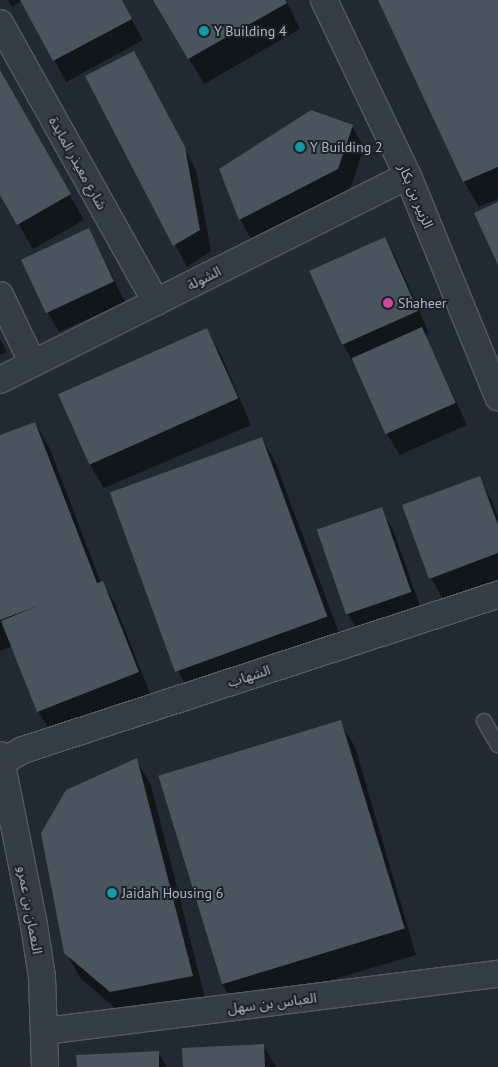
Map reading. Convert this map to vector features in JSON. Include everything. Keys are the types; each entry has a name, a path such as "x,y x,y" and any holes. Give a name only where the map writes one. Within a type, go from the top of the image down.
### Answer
{"street":[{"name":"الزبير بن بكار","path":"324,0 408,176 498,397"},
{"name":"شارع معيذر المايدة","path":"0,23 156,302"},
{"name":"الشولة","path":"0,380 408,176"},
{"path":"0,295 33,364"},
{"name":"الشهاب","path":"1,759 23,750 498,595"},
{"name":"النعمان بن عمرو","path":"1,759 34,926 42,978 45,1031 44,1067"},
{"name":"العباس بن سهل","path":"45,1031 498,974"}],"lane":[{"path":"484,721 498,745"}],"building":[{"path":"20,0 122,0 132,19 53,61"},
{"name":"Y Building 4","path":"153,0 285,0 287,3 188,59"},
{"path":"378,0 498,0 498,167 463,182"},
{"path":"134,51 185,147 200,230 173,246 85,76"},
{"path":"0,70 71,194 17,225 0,195"},
{"name":"Y Building 2","path":"311,110 353,125 338,169 239,220 219,169"},
{"path":"498,202 498,265 474,213"},
{"path":"89,228 114,281 46,313 21,260"},
{"path":"385,237 418,311 342,345 309,271"},
{"path":"422,327 456,403 385,434 352,358"},
{"path":"207,328 238,398 89,465 58,394"},
{"path":"35,422 97,583 103,581 139,672 37,712 1,621 40,605 0,620 0,435"},
{"path":"262,437 327,616 175,672 110,492"},
{"path":"480,476 498,525 498,553 429,579 402,505"},
{"path":"382,507 411,592 346,615 317,529"},
{"path":"341,720 405,928 222,984 158,776"},
{"name":"Jaidah Housing 6","path":"137,758 193,976 110,992 64,953 41,833 66,790"},
{"path":"264,1044 265,1067 183,1067 182,1048"},
{"path":"159,1051 159,1067 77,1067 76,1055"}],"place":[{"name":"Y Building 4","path":"204,31"},
{"name":"Y Building 2","path":"300,147"},
{"name":"Shaheer","path":"388,303"},
{"name":"Jaidah Housing 6","path":"112,893"}]}
